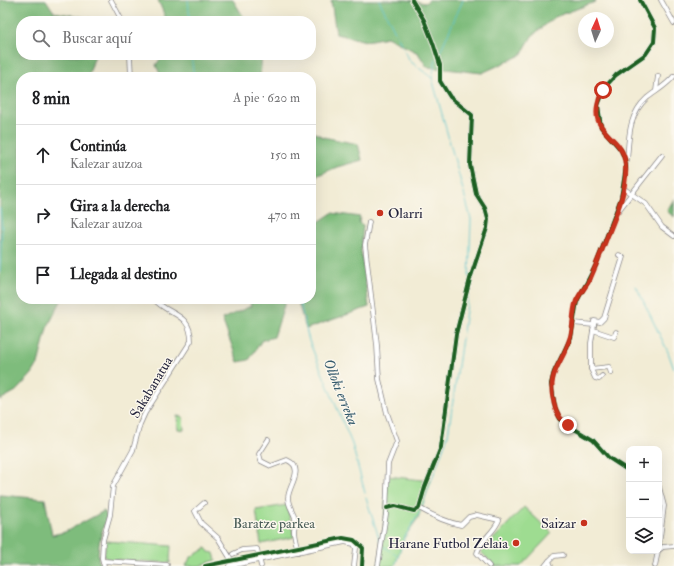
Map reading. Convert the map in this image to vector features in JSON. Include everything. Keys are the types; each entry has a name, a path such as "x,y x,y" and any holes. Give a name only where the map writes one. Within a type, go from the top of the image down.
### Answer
{"street":[{"path":"111,0 119,16"},
{"path":"387,508 396,506 414,511 419,508 425,487 444,437 453,350 470,279 484,240 488,218 485,208 476,194 473,184 470,146 472,115 450,97 440,82 436,54 424,20 412,0"},
{"path":"626,167 621,150 600,127 598,109 601,94 606,86 616,75 646,54 654,42 655,28 640,0"},
{"path":"661,0 674,23"},
{"path":"130,60 131,72"},
{"path":"656,92 658,76"},
{"path":"626,469 609,458 593,440 562,421 555,407 551,389 552,379 568,344 577,301 596,266 617,212 623,188 632,120 644,101 674,76"},
{"path":"617,212 625,204 631,193 662,155"},
{"path":"623,188 646,204 662,227 674,236"},
{"path":"369,222 365,245 377,345 378,379 387,413 397,441 388,464 387,508 382,550 378,566"},
{"path":"602,376 599,379 594,378 591,369 594,322 600,322 604,318 612,289 623,262 623,257 619,256"},
{"name":"Sakabanatua","path":"104,564 102,549 113,486 133,450 140,424 191,341 191,330 184,320 158,304"},
{"path":"573,322 594,327 614,337 616,332"},
{"path":"591,369 609,367 611,373"},
{"path":"268,440 259,454 261,461 271,466 287,460 293,464 295,470 295,478 288,498 290,510 296,522 294,532 298,552"},
{"path":"662,498 664,506 662,522"},
{"path":"204,503 195,511 198,518 218,538 235,565"},
{"path":"419,508 439,520 461,525 469,517 477,516 499,520 497,526 479,546 477,552 489,566"},
{"path":"229,566 350,542 356,548 354,566"},
{"path":"662,548 674,546"},
{"path":"233,554 242,550 257,549 261,566"},
{"path":"655,566 657,554"},
{"path":"544,566 554,556 564,555"},
{"path":"549,561 551,566"},
{"path":"104,564 167,565"}],"green space":[{"path":"0,0 46,0 54,12 77,16 16,16 16,60 93,60 90,72 16,72 16,304 59,304 47,328 38,364 32,374 16,391 0,400"},
{"path":"158,0 233,0 243,16 165,16"},
{"path":"331,0 407,0 425,3 429,0 596,0 595,2 555,17 532,36 521,55 482,73 427,67 418,53 387,37 366,41 336,34"},
{"path":"160,60 262,60 260,72 159,72 156,65"},
{"path":"316,134 323,137 358,144 362,160 337,167 316,176"},
{"path":"674,199 674,217 667,211"},
{"path":"332,213 360,217 359,223 363,226 361,250 369,307 306,329 298,304 316,304 316,224"},
{"path":"250,304 284,304 274,337 262,340 249,360 238,362 222,319 251,306"},
{"path":"177,416 183,417 184,430 178,429"},
{"path":"387,476 431,481 418,518 404,538 395,566 378,566 382,550"},
{"path":"0,495 45,499 52,535 65,532 104,511 107,516 101,534 98,553 100,566 0,566"},
{"name":"Baratze parkea","path":"287,505 294,537 261,544 256,510"},
{"name":"Harane Futbol Zelaia","path":"524,507 552,533 521,566 495,566 481,552"},
{"path":"106,541 171,546 170,563 107,559 104,556"},
{"path":"206,548 209,552 214,553 216,560 199,566 186,566 190,558"}],"waterway":[{"name":"Olloki erreka","path":"188,0 190,16"},
{"path":"379,0 410,61 432,78"},
{"path":"439,54 463,0"},
{"path":"436,59 432,78 471,219 469,278"},
{"name":"Olloki erreka","path":"192,60 193,72"},
{"path":"0,208 2,228 0,273"},
{"path":"636,286 668,352 674,369"},
{"path":"422,506 448,435 468,297"},
{"name":"Olloki erreka","path":"300,304 309,341 352,444 365,493"},
{"name":"Olloki erreka","path":"366,498 380,541"},
{"path":"395,566 404,538 420,512"},
{"name":"Olloki erreka","path":"385,547 390,551"},
{"name":"Olloki erreka","path":"393,553 398,556"}],"cycle path":[{"path":"387,508 395,506 414,511 419,508 425,487 441,447 456,334 470,279 487,228 488,219 485,208 476,194 470,165 472,115 450,97 440,81 440,65 433,43 424,20 412,0"},
{"path":"626,469 609,458 593,440 561,421 555,407 551,384 554,372 571,337 577,301 596,265 621,198 626,167 625,160 621,150 601,127 598,105 606,86 616,75 646,54 654,42 655,28 640,0"},
{"path":"205,566 343,538 354,540 363,548 362,566"}],"place":[{"name":"Olarri","path":"380,213"},
{"name":"Saizar","path":"584,523"},
{"name":"Harane Futbol Zelaia","path":"516,543"}],"route":[{"path":"568,425 562,421 555,407 551,389 552,379 571,337 575,305 596,266 617,212 626,167 624,155 621,150 604,133 599,123 598,104 603,90"}]}
